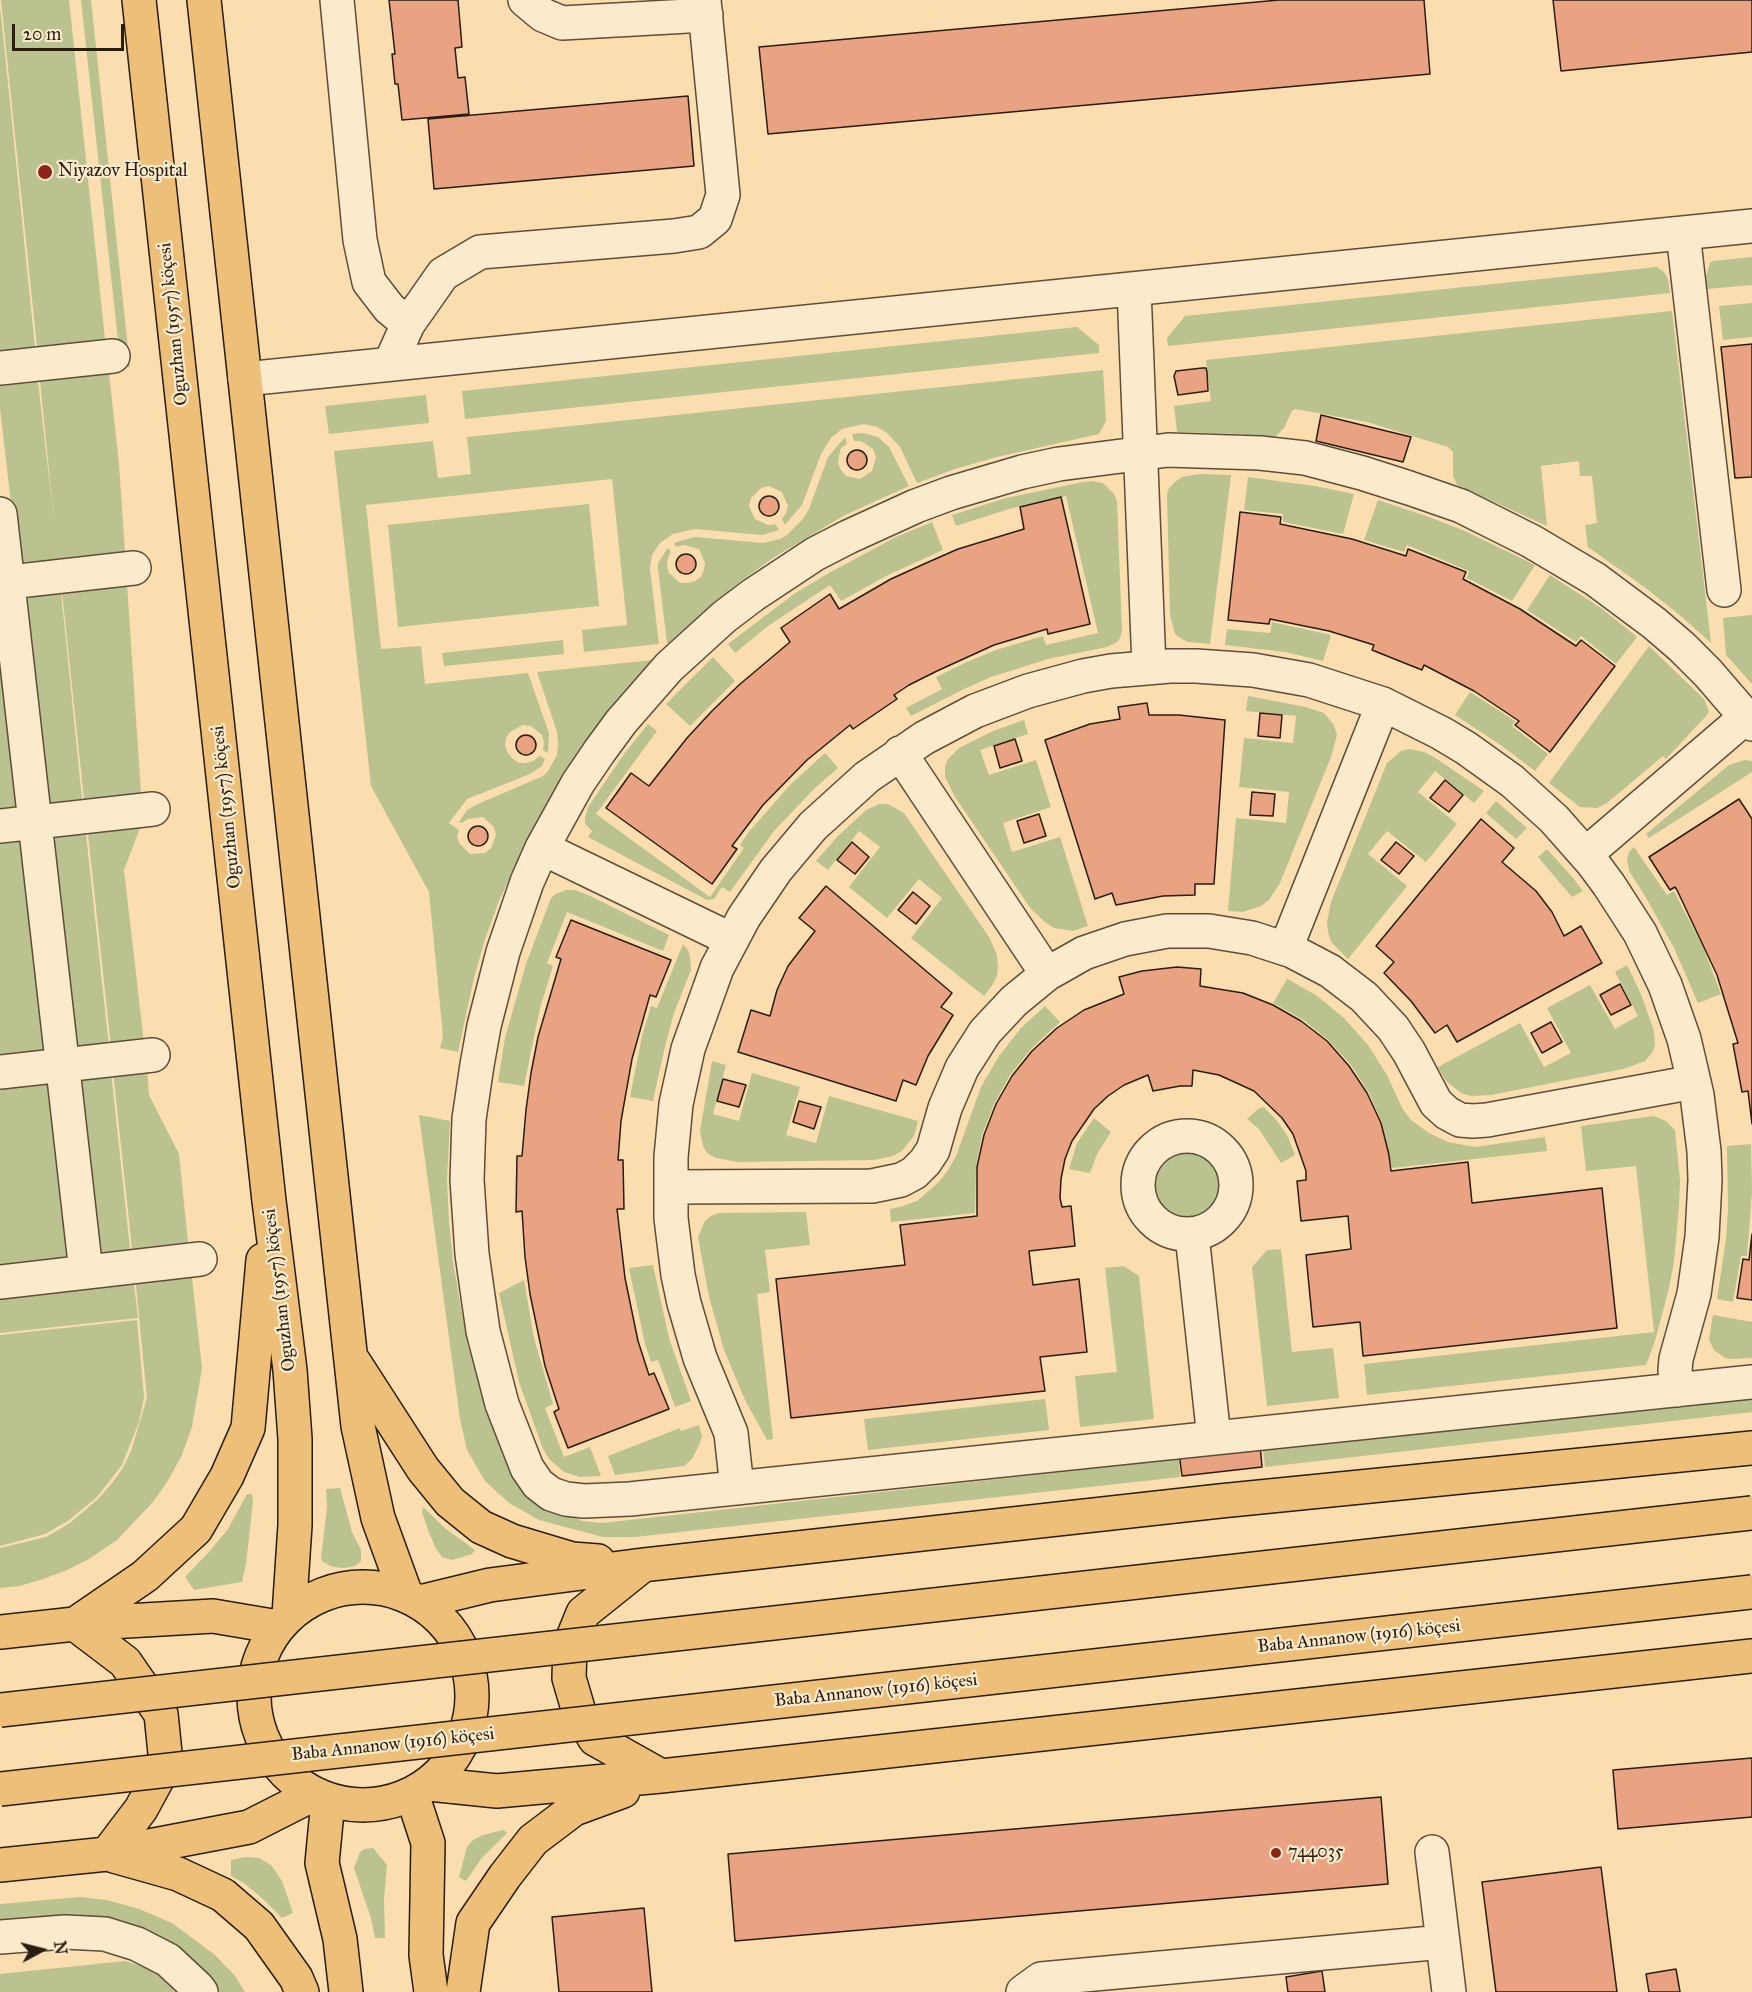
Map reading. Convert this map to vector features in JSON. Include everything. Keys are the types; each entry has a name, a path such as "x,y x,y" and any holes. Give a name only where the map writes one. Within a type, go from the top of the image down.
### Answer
{"main road":[{"name":"Oguzhan (1957) köçesi","path":"139,0 269,1201 290,1370 295,1439 295,1526 283,1621"},
{"path":"204,0 358,1426 378,1518 413,1599"},
{"path":"75,1624 145,1576 196,1529 227,1476 248,1428 269,1201"},
{"path":"350,1355 423,1469 450,1502 481,1527 512,1541 573,1559 643,1565"},
{"path":"413,1599 490,1585 643,1565 1220,1501 1752,1448"},
{"path":"0,1710 1752,1513"},
{"path":"643,1565 583,1613 570,1644 569,1678 579,1712 595,1738 661,1776"},
{"path":"375,1587 413,1599 447,1625 465,1656 472,1691 469,1726 454,1759 420,1789 392,1801 371,1805 350,1805 321,1798 288,1776 267,1750 256,1719 254,1687 261,1655 283,1621 315,1597 344,1588 375,1587"},
{"name":"Baba Annanow (1916) köçesi","path":"0,1789 1752,1593"},
{"path":"0,1632 75,1624 213,1616 283,1621"},
{"path":"75,1624 125,1662 161,1714 166,1763 141,1809 107,1854"},
{"path":"420,1789 497,1791 661,1776 1752,1656"},
{"path":"463,1992 473,1923 533,1840 574,1809 661,1776"},
{"path":"420,1789 428,1843 426,1954 431,1992"},
{"path":"0,1865 107,1854 249,1827 321,1798"},
{"path":"321,1798 322,1863 340,1939 346,1992"},
{"path":"107,1854 178,1874 223,1895 259,1926 296,1978 302,1992"}],"street":[{"path":"337,0 360,240 369,282 389,308 408,324"},
{"path":"390,364 408,324 443,274 480,252 674,236 699,232 715,219 723,195 705,7 562,23 543,15 525,0"},
{"path":"245,379 1752,226"},
{"path":"1683,234 1724,590"},
{"path":"1134,289 1149,667"},
{"path":"0,368 113,356"},
{"path":"1586,854 1749,720 1702,667 1625,600 1563,559 1461,506 1409,488 1305,458 1215,450 1168,450 1095,458 1022,472 916,506 848,537 783,573 724,617 644,694 578,783 542,848 527,882 503,952 484,1026 469,1119 467,1180 472,1254 483,1331 502,1404 527,1468 538,1484 551,1494 584,1502 1752,1382"},
{"path":"0,514 4,582 35,822 86,1272"},
{"path":"4,582 134,568"},
{"path":"737,1488 730,1433 700,1358 684,1303 674,1247 671,1187 674,1123 686,1058 707,994 732,940 760,893 794,847 813,826 861,782 900,753 975,711 1028,691 1083,676 1149,667 1196,666 1281,674 1336,688 1383,704 1441,733 1489,764 1534,799 1586,854 1610,885 1653,958 1675,1012 1694,1082 1704,1151 1702,1237 1694,1294 1676,1359 1677,1390"},
{"path":"1286,948 1383,704"},
{"path":"900,753 1047,974"},
{"path":"0,826 153,809"},
{"path":"542,848 732,940"},
{"path":"671,1187 872,1186 901,1180 914,1173 933,1149 950,1095 962,1068 976,1044 1004,1010 1047,974 1071,959 1125,939 1167,931 1223,932 1259,940 1286,948 1330,971 1374,1007 1393,1028 1409,1052 1436,1103 1447,1113 1460,1120 1487,1120 1694,1082"},
{"path":"0,1072 153,1054"},
{"path":"1192,1235 1214,1438"},
{"path":"0,1282 200,1259"},
{"path":"1432,1852 1449,1992"},
{"path":"0,1937 65,1932 105,1934 137,1944 168,1960 201,1992"},
{"path":"1023,1992 1041,1979 1443,1942"}],"green space":[{"name":"Niyazov Hospital","path":"1,0 69,0 105,339 37,347"},
{"path":"81,0 91,0 130,367 121,368"},
{"path":"0,6 35,347 0,351"},
{"path":"1752,257 1752,285 1707,289 1706,276 1710,263"},
{"path":"1657,267 1668,279 1670,293 1168,346 1167,338 1185,316"},
{"path":"1752,303 1752,337 1723,340 1719,306"},
{"path":"1672,311 1711,643 1647,589 1588,547 1585,525 1597,523 1592,476 1580,476 1579,461 1541,466 1547,526 1457,485 1453,476 1453,452 1448,447 1367,422 1295,409 1284,428 1274,438 1239,434 1177,432 1174,406 1211,401 1206,360"},
{"path":"1077,327 1099,345 1099,353 465,419 462,391"},
{"path":"1103,370 1106,421 1099,434 997,457 917,483 900,447 887,433 877,427 864,424 842,429 831,438 821,454 802,505 785,525 782,519 788,506 782,492 769,486 761,488 751,498 749,506 755,519 768,525 775,524 779,530 762,535 695,529 673,534 660,543 652,555 650,569 659,644 584,652 582,630 627,625 612,479 366,505 381,649 421,646 425,684 528,673 549,733 548,753 543,750 542,735 531,726 523,725 510,732 505,746 513,759 519,763 526,763 534,761 539,756 545,759 542,766 530,774 467,799 449,823 459,830 457,837 460,844 470,854 485,853 491,848 496,835 494,827 483,817 459,822 467,810 543,776 557,755 557,732 537,672 653,660 598,724 575,757 533,827 499,901 485,939 458,1052 440,1048 443,1036 429,892 371,786 334,451 433,441 438,478 471,474 467,437"},
{"path":"109,373 119,464 125,553 18,565 0,408 0,386 38,382 54,521 40,381"},
{"path":"426,395 429,423 329,434 325,406"},
{"path":"863,433 878,437 889,447 909,486 845,515 776,556 742,580 671,643 667,643 658,563 667,549 671,552 667,566 669,573 680,583 688,583 701,577 705,563 699,549 684,545 677,547 674,544 676,542 695,537 763,543 787,535 809,509 828,457 845,437 847,444 841,448 838,463 841,470 846,476 860,479 872,471 876,457 873,449 861,441 854,441 852,434"},
{"path":"1199,474 1231,475 1210,644 1188,642 1175,634 1170,615 1167,495 1169,488 1182,477"},
{"path":"1248,477 1354,494 1343,534 1283,522 1283,514 1244,510"},
{"path":"1083,482 1103,483 1114,494 1117,501 1122,631 1120,638 1107,647 1048,659 991,677 911,716 906,708 942,689 936,677 967,662 996,650 1043,636 1046,645 1098,633 1066,496 1009,509 956,526 952,515 1006,498"},
{"path":"1378,500 1465,531 1535,565 1512,601 1467,578 1469,571 1407,545 1404,552 1364,540"},
{"path":"589,504 599,606 398,627 388,525"},
{"path":"932,522 943,550 888,575 841,601 830,585 768,626 735,653 728,644 794,594 827,574 896,537"},
{"path":"1550,575 1601,608 1637,637 1616,664 1581,636 1576,642 1527,610"},
{"path":"127,584 141,793 84,799 62,592"},
{"path":"61,592 82,799 45,804 21,596"},
{"path":"1752,615 1752,684 1726,655 1723,618"},
{"path":"0,618 21,807 0,809"},
{"path":"1272,622 1331,635 1323,661 1285,652 1225,645 1227,629 1270,633"},
{"path":"563,640 564,654 444,666 442,653"},
{"path":"1649,646 1704,699 1709,711 1666,759 1663,756 1607,803 1597,808 1580,807 1549,783"},
{"path":"713,657 735,681 690,726 666,704"},
{"path":"1470,692 1515,721 1512,726 1548,754 1535,771 1455,715"},
{"path":"1248,696 1306,707 1324,713 1334,725 1337,735 1331,757 1280,883 1269,900 1261,906 1243,912 1228,911 1236,818 1286,823 1289,792 1239,787 1244,738 1293,743 1296,716 1246,711"},
{"path":"1024,720 1028,734 980,750 989,775 1036,760 1051,807 1003,823 1012,852 1060,837 1088,926 1073,931 1054,928 1031,909 955,797 945,777 945,766 948,759 959,748 993,731"},
{"path":"648,724 657,731 596,814 710,897 744,848 740,845 748,833 789,786 825,753 838,768 815,788 774,831 730,892 722,887 714,899 707,900 588,837 592,831 585,824 588,807 624,754"},
{"path":"1409,749 1434,757 1484,791 1474,803 1435,771 1418,792 1457,824 1426,862 1387,831 1368,854 1407,886 1348,959 1331,942 1328,932 1327,922 1331,902 1387,763 1401,751"},
{"path":"1745,760 1752,761 1752,772 1649,838 1646,834 1729,765"},
{"path":"1496,801 1527,828 1516,839 1486,813"},
{"path":"879,804 888,804 904,813 989,937 997,955 998,966 997,976 984,996 911,938 942,898 919,879 887,918 849,887 880,847 859,831 828,870 816,861 866,810"},
{"path":"140,828 124,870 144,1043 111,1047 88,834"},
{"path":"86,834 109,1047 73,1051 49,838"},
{"path":"25,841 49,1054 0,1060 0,844"},
{"path":"1634,847 1667,895 1674,891 1703,947 1721,994 1698,1003 1674,948 1629,871 1627,859"},
{"path":"1547,849 1583,891 1572,897 1538,857"},
{"path":"566,890 575,890 588,895 669,935 663,951 567,912 547,963 553,966 540,1008 524,1086 498,1082 505,1038 526,964 551,898"},
{"path":"683,944 690,956 691,970 674,1013 653,1101 630,1097 642,1036 651,1006 657,1008"},
{"path":"1627,965 1641,994 1654,1031 1655,1045 1645,1061 1623,1069 1491,1095 1471,1096 1461,1093 1446,1081 1438,1067 1520,1023 1544,1067 1571,1053 1547,1008 1590,985 1615,1029 1638,1016 1615,972"},
{"path":"1287,979 1316,995 1344,1018 1368,1045 1387,1075 1402,1108 1411,1120 1429,1133 1448,1142 1475,1147 1545,1137 1547,1151 1392,1168 1382,1123 1369,1093 1351,1065 1328,1040 1302,1019 1273,1003"},
{"path":"1045,1006 1060,1022 1031,1049 1010,1075 994,1104 982,1135 976,1167 975,1213 891,1222 890,1209 917,1201 939,1182 948,1170 956,1156 981,1087 999,1056 1021,1028"},
{"path":"712,1061 726,1065 713,1114 739,1121 752,1073 800,1087 786,1135 816,1143 829,1096 918,1121 914,1136 902,1151 893,1156 874,1160 738,1162 716,1158 707,1153 700,1131"},
{"path":"147,1068 149,1095 179,1154 189,1252 133,1258 113,1071"},
{"path":"111,1072 131,1258 97,1262 76,1076"},
{"path":"52,1078 73,1264 0,1273 0,1084"},
{"path":"1264,1107 1288,1137 1295,1155 1281,1163 1259,1129 1247,1119 1258,1109"},
{"path":"419,1115 450,1121 447,1180 449,1221 453,1262 467,1342 490,1420 505,1458 517,1483 530,1498 582,1521 602,1523 1179,1459 1180,1477 635,1537 603,1537 539,1520 509,1503 485,1481 467,1450 460,1419"},
{"path":"1654,1116 1666,1121 1675,1130 1680,1180 1674,1262 1655,1341 1646,1365 1367,1395 1364,1364 1654,1332 1636,1166 1586,1171 1581,1126"},
{"path":"1094,1118 1111,1132 1097,1154 1090,1173 1069,1169 1077,1143"},
{"path":"1751,1144 1752,1192 1747,1256 1741,1256 1733,1302 1717,1299 1728,1210 1727,1146"},
{"path":"1187,1151 1200,1154 1211,1161 1218,1172 1221,1185 1218,1198 1211,1209 1200,1216 1187,1219 1174,1216 1163,1209 1156,1198 1153,1185 1156,1172 1163,1161 1174,1154"},
{"path":"806,1212 810,1245 765,1250 770,1292 757,1294 773,1439 767,1440 745,1400 724,1350 709,1297 698,1237 705,1221 719,1213"},
{"path":"1281,1249 1292,1352 1333,1348 1339,1398 1267,1406 1252,1267 1267,1250"},
{"path":"653,1265 669,1338 691,1401 675,1407 658,1360 651,1362 645,1344 629,1268"},
{"path":"1124,1266 1139,1276 1154,1419 1080,1427 1075,1376 1117,1372 1105,1268"},
{"path":"191,1269 202,1368 192,1427 181,1457 167,1482 153,1502 117,1540 89,1559 43,1579 20,1586 0,1588 0,1548 46,1537 70,1523 98,1499 113,1482 131,1451 147,1398 135,1275"},
{"path":"133,1276 138,1318 0,1333 0,1291"},
{"path":"524,1280 534,1338 553,1404 545,1408 564,1457 590,1447 601,1476 580,1477 564,1472 550,1460 543,1449 519,1382 499,1293"},
{"path":"1713,1315 1752,1322 1752,1358 1725,1358 1714,1350 1709,1340"},
{"path":"137,1320 144,1397 139,1422 122,1465 97,1497 68,1521 45,1534 0,1546 0,1335"},
{"path":"1752,1395 1752,1412 1265,1467 1263,1449"},
{"path":"1045,1399 1049,1430 868,1450 864,1419"},
{"path":"699,1425 702,1436 700,1443 692,1459 684,1466 615,1475 608,1456 680,1428 681,1431"},
{"path":"340,1488 352,1532 361,1550 361,1561 355,1566 345,1568 333,1567 323,1562 321,1558 327,1507 326,1489"},
{"path":"247,1494 252,1494 253,1502 242,1582 194,1590 185,1577 228,1529"},
{"path":"423,1507 446,1529 475,1550 472,1554 452,1560 442,1557 428,1530 422,1512"},
{"path":"504,1830 507,1833 481,1859 466,1881 459,1877 467,1847 473,1840"},
{"path":"373,1848 387,1865 384,1899 385,1938 375,1938 371,1918 354,1868 360,1852"},
{"path":"245,1857 259,1858 271,1865 282,1881 293,1913 282,1918 244,1883 231,1876 231,1860"},
{"path":"80,1897 107,1900 139,1909 172,1923 215,1955 235,1976 245,1992 216,1992 202,1973 0,1923 0,1904"},
{"path":"125,1961 154,1970 182,1992 0,1992 0,1974"}],"building":[{"path":"389,0 458,0 462,47 455,48 458,78 465,77 469,114 402,120 398,84 395,84 392,54 395,54"},
{"path":"1279,0 1424,0 1430,74 768,134 759,47"},
{"path":"1553,0 1752,0 1752,52 1561,71"},
{"path":"688,96 694,166 434,189 428,119"},
{"path":"1752,344 1752,477 1735,478 1721,347"},
{"path":"1206,368 1208,391 1178,395 1174,376 1176,371"},
{"path":"1321,415 1411,437 1403,462 1316,441"},
{"path":"853,450 861,450 867,456 867,464 861,470 853,470 847,464 847,456"},
{"path":"765,496 773,496 779,502 779,510 773,516 765,516 759,510 759,502"},
{"path":"1061,497 1090,624 1048,634 1047,629 994,645 909,685 894,695 897,699 853,729 850,725 807,760 763,805 732,846 737,849 712,884 606,808 631,773 649,786 712,711 790,642 781,628 830,594 839,609 891,579 958,549 1024,529 1020,507"},
{"path":"1240,512 1281,517 1280,524 1352,539 1406,556 1408,549 1466,572 1463,579 1520,609 1576,646 1581,640 1615,666 1550,752 1515,725 1519,721 1474,691 1424,665 1422,670 1372,650 1374,645 1329,631 1270,619 1269,624 1228,620"},
{"path":"682,554 690,554 696,560 696,568 690,574 682,574 676,568 676,560"},
{"path":"1147,703 1149,715 1179,715 1225,720 1214,884 1195,884 1195,895 1163,896 1116,905 1112,893 1095,899 1045,740 1090,724 1120,719 1118,707"},
{"path":"1260,713 1282,715 1280,738 1258,736"},
{"path":"522,735 530,735 536,741 536,749 530,755 522,755 516,749 516,741"},
{"path":"1015,739 1022,761 1000,768 994,746"},
{"path":"1445,780 1463,795 1449,812 1430,798"},
{"path":"1252,792 1275,794 1273,816 1250,815"},
{"path":"1739,799 1752,819 1752,1124 1748,1091 1742,1092 1733,1044 1738,1043 1717,975 1677,890 1675,887 1670,890 1649,857"},
{"path":"1039,814 1046,836 1024,843 1017,821"},
{"path":"1481,819 1514,848 1502,862 1536,891 1552,912 1564,936 1581,926 1602,963 1457,1042 1447,1025 1435,1033 1411,1001 1384,973 1394,962 1376,946"},
{"path":"474,826 482,826 488,832 488,840 482,846 474,846 468,840 468,832"},
{"path":"852,842 869,857 855,874 837,860"},
{"path":"1396,842 1414,856 1399,874 1381,860"},
{"path":"826,886 952,993 941,1007 953,1015 928,1056 916,1085 903,1080 896,1101 738,1052 751,1010 770,1016 777,990 788,966 815,931 799,918"},
{"path":"913,892 930,906 916,924 898,910"},
{"path":"571,920 671,960 656,997 650,995 632,1059 621,1121 618,1160 623,1160 624,1209 617,1209 625,1278 638,1341 649,1375 654,1373 669,1409 568,1448 554,1412 559,1409 545,1366 530,1294 522,1211 516,1212 517,1156 522,1156 531,1073 538,1037 561,959 556,957"},
{"path":"1177,967 1201,969 1200,986 1243,993 1273,1005 1301,1021 1327,1041 1349,1066 1367,1093 1381,1123 1391,1171 1468,1162 1472,1203 1602,1188 1617,1328 1363,1356 1360,1322 1313,1327 1306,1255 1351,1249 1348,1216 1301,1221 1297,1181 1306,1180 1306,1171 1293,1134 1282,1118 1254,1091 1219,1075 1193,1070 1192,1086 1153,1091 1148,1075 1124,1085 1094,1109 1072,1141 1065,1159 1060,1198 1062,1207 1071,1206 1075,1246 1029,1251 1033,1285 1079,1279 1087,1352 1040,1357 1045,1391 791,1418 776,1279 905,1265 900,1225 977,1216 977,1167 984,1135 996,1104 1012,1076 1032,1051 1057,1028 1084,1010 1124,994 1119,977 1142,971"},
{"path":"1620,984 1631,1005 1611,1015 1600,995"},
{"path":"1551,1022 1562,1042 1542,1053 1531,1033"},
{"path":"723,1079 746,1085 739,1107 717,1101"},
{"path":"799,1101 821,1107 814,1129 793,1122"},
{"path":"1752,1234 1752,1300 1737,1298 1743,1259 1749,1260"},
{"path":"1260,1444 1262,1467 1182,1476 1179,1453"},
{"path":"1752,1758 1752,1817 1618,1829 1613,1770"},
{"path":"1381,1797 1388,1884 735,1941 728,1854"},
{"path":"1601,1867 1617,1992 1496,1992 1482,1882"},
{"path":"644,1908 652,1992 559,1992 552,1917"},
{"path":"1676,1969 1680,1992 1649,1992 1646,1974"},
{"path":"1322,1971 1325,1992 1288,1992 1286,1977"}],"place":[{"name":"Niyazov Hospital","path":"45,172"},
{"name":"744035","path":"1276,1853"}]}
